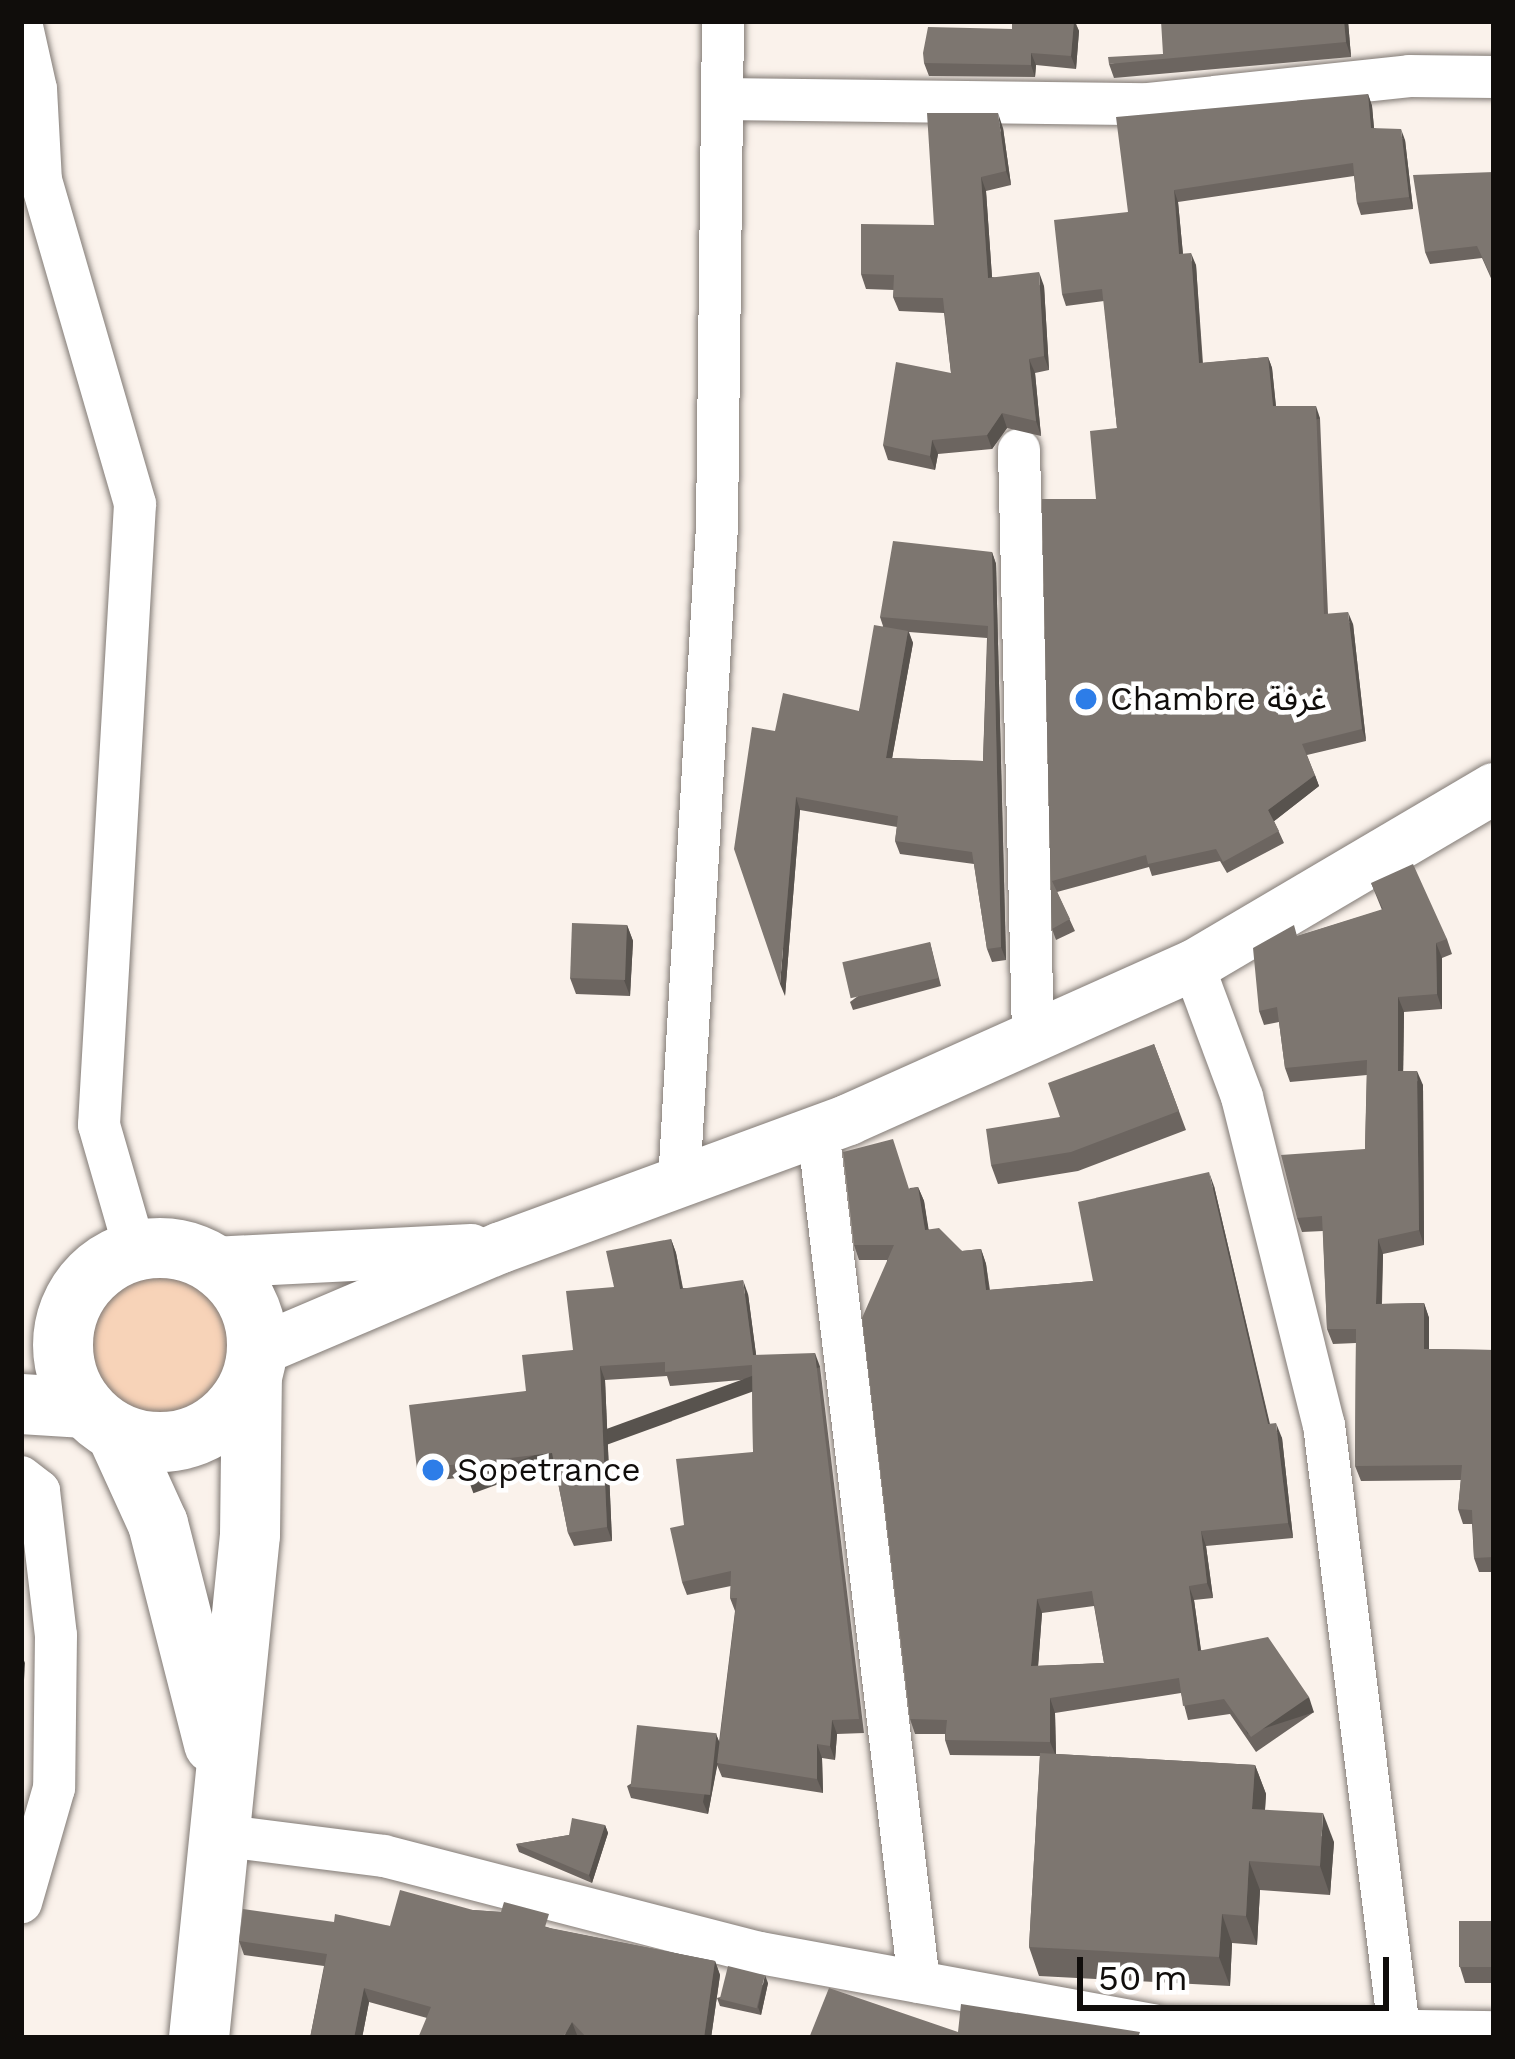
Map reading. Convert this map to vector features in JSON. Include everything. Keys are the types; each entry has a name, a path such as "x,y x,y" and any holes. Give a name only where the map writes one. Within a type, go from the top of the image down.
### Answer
{"highway":[{"path":"199,2038 250,1535 255,1365 247,1300 213,1262 162,1247 135,1250 48,1306 63,1356 158,1524 219,1807"},
{"path":"21,1404 101,1421 148,1443 211,1429 255,1365"}],"main road":[{"path":"255,1365 501,1247 818,1130 1193,965 1494,788"},
{"path":"213,1262 501,1247"}],"street":[{"path":"679,1183 716,526 723,21"},
{"path":"21,22 31,181 135,504 99,1125 135,1250"},
{"path":"722,99 1149,104 1409,76 1494,77"},
{"path":"1018,450 1034,1036"},
{"path":"1193,965 1242,1097 1324,1425 1400,2036"},
{"path":"818,1130 919,1982"},
{"path":"21,1478 39,1491 56,1635 54,1788 21,1902"},
{"path":"219,1807 384,1856 760,1953 1162,2027 1400,2036 1494,2032"}],"shaded area":[{"path":"156,1266 186,1272 211,1288 227,1313 233,1343 227,1373 211,1398 186,1414 156,1420 126,1414 101,1398 85,1373 79,1343 85,1313 101,1288 126,1272"}],"building":[{"path":"1012,21 1074,21 1071,56 1031,53 1031,65 924,63 928,27 1012,29"},
{"path":"1161,21 1344,21 1346,42 1109,64 1108,57 1163,54"},
{"path":"1368,94 1371,128 1401,129 1409,197 1357,203 1353,163 1174,190 1179,254 1191,253 1199,363 1268,357 1273,406 1316,406 1324,614 1348,612 1362,729 1302,744 1315,775 1268,810 1279,831 1223,862 1216,849 1148,864 1146,855 1052,881 1070,919 1052,929 1042,499 1096,499 1090,431 1117,428 1102,289 1062,294 1054,220 1128,212 1116,117"},
{"path":"927,113 998,113 1006,171 981,177 988,278 1039,272 1044,356 1029,359 1036,421 1002,413 987,435 932,440 930,456 883,445 896,362 951,373 943,298 893,297 894,275 861,274 861,224 934,225"},
{"path":"1494,172 1494,283 1477,246 1425,252 1413,175"},
{"path":"893,541 992,552 1001,947 987,949 972,852 895,841 898,816 796,797 780,984 734,849 752,727 775,731 783,693 859,711 874,625 908,631 886,758 983,761 988,626 880,617"},
{"path":"1413,864 1447,939 1436,943 1437,994 1398,997 1398,1071 1417,1071 1419,1230 1378,1239 1376,1304 1424,1303 1424,1349 1494,1350 1494,1557 1474,1558 1472,1510 1458,1509 1462,1465 1355,1466 1356,1329 1327,1329 1322,1216 1297,1218 1281,1155 1365,1149 1367,1060 1285,1068 1277,1007 1259,1011 1253,948 1294,925 1297,936 1383,909 1371,883"},
{"path":"572,923 627,925 625,980 570,978"},
{"path":"930,942 938,978 851,998 842,962"},
{"path":"1154,1044 1179,1111 1071,1152 991,1165 986,1129 1060,1117 1048,1083"},
{"path":"893,1139 909,1189 918,1187 925,1230 939,1228 962,1251 981,1249 986,1290 1093,1281 1078,1202 1209,1172 1268,1424 1276,1423 1288,1523 1201,1531 1207,1583 1189,1586 1198,1651 1268,1637 1309,1697 1251,1737 1224,1699 1183,1706 1179,1678 1050,1698 1050,1742 945,1740 947,1720 910,1719 862,1318 894,1245 854,1245 843,1152","holes":["1092,1591 1104,1663 1031,1666 1037,1599"]},
{"path":"671,1239 680,1289 743,1280 753,1355 815,1353 859,1719 832,1720 830,1746 817,1744 817,1779 717,1763 737,1598 730,1598 731,1571 682,1582 670,1528 684,1525 676,1459 753,1452 752,1365 665,1372 665,1362 600,1366 607,1527 568,1533 552,1453 417,1469 409,1405 526,1391 522,1355 573,1350 566,1291 614,1287 606,1251"},
{"path":"637,1725 717,1733 710,1795 631,1787"},
{"path":"1040,1753 1255,1765 1252,1809 1323,1813 1320,1866 1249,1861 1246,1916 1222,1914 1219,1957 1029,1947"},
{"path":"572,1818 605,1825 589,1875 516,1844 569,1835"},
{"path":"400,1890 473,1910 501,1912 504,1902 549,1914 545,1927 715,1961 704,2038 587,2038 572,2022 563,2038 418,2038 431,2007 364,1988 354,2038 310,2038 327,1954 239,1941 243,1909 334,1922 335,1914 390,1926"},
{"path":"1459,1921 1494,1921 1494,1967 1459,1967"},
{"path":"728,1966 765,1975 757,2008 720,1999"},
{"path":"829,1988 958,2032 961,2004 1140,2032 1138,2038 809,2038"}],"place":[{"name":"Chambre غرفة","path":"1086,699"},
{"name":"Sopetrance","path":"433,1470"}]}
